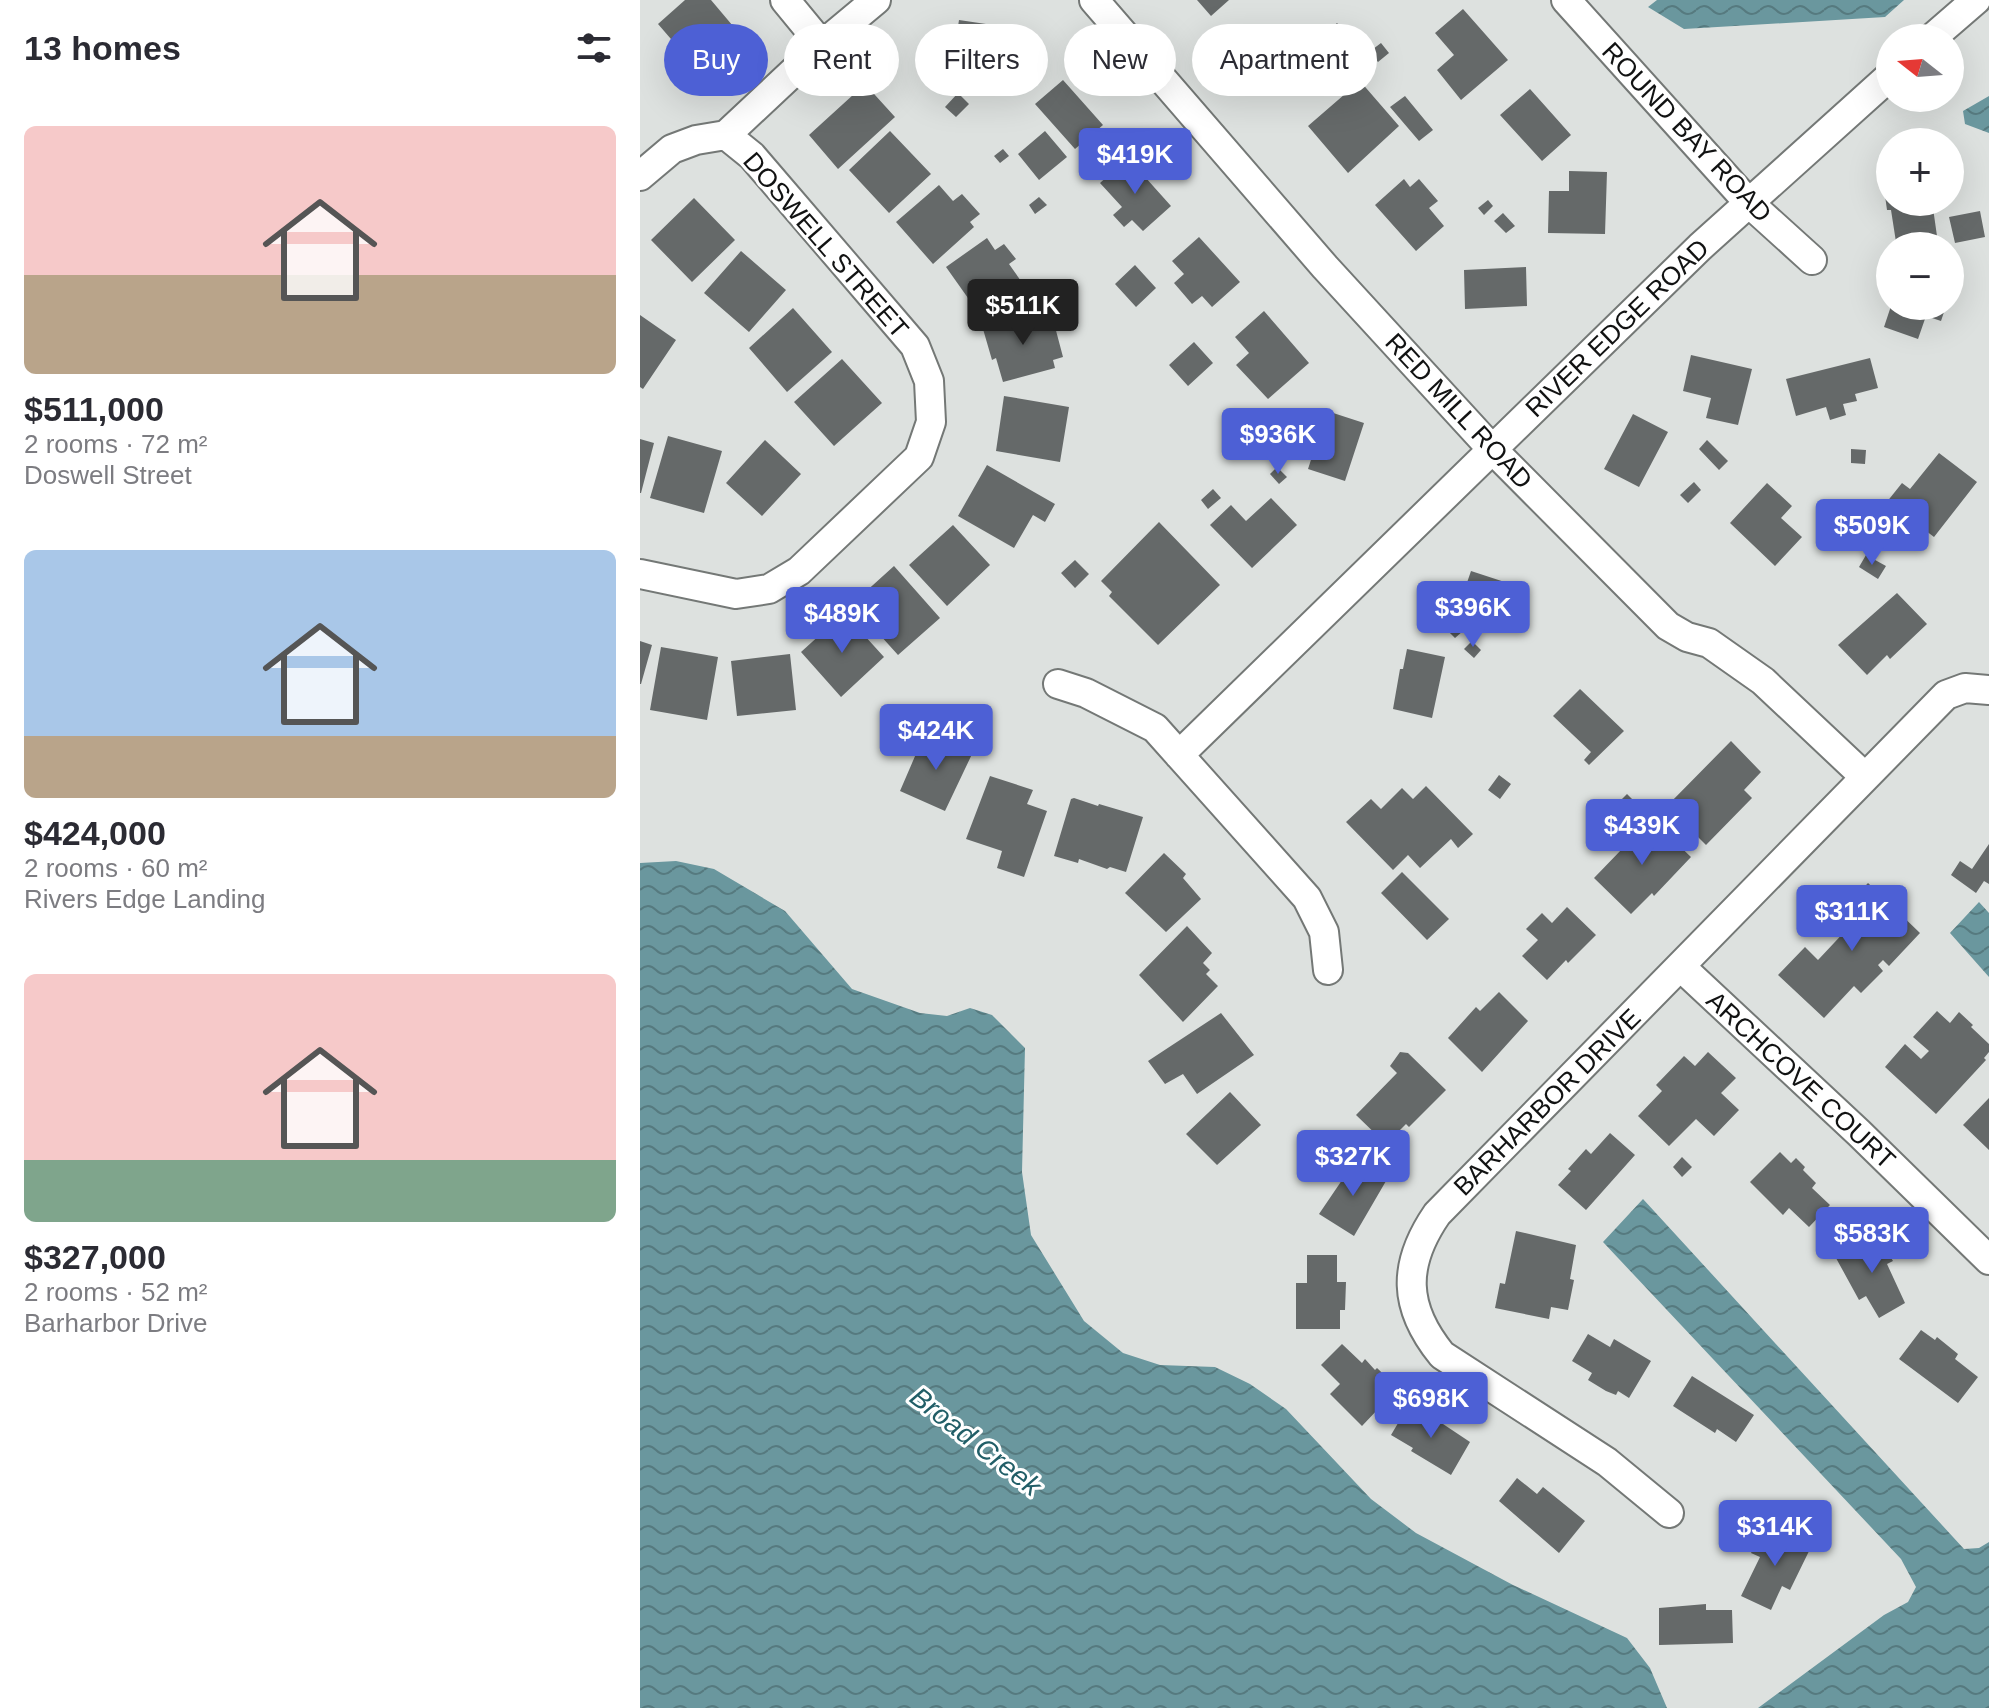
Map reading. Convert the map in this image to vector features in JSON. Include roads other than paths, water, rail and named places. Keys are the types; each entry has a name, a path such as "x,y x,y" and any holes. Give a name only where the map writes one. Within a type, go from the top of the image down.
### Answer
{"street":[{"path":"785,0 805,24"},
{"name":"DOSWELL STREET","path":"847,24 876,0"},
{"name":"RED MILL ROAD","path":"1094,0 1325,267 1491,448 1668,626 1687,637 1709,643 1763,681 1865,777"},
{"name":"ROUND BAY ROAD","path":"1566,0 1749,203 1812,260"},
{"path":"1948,24 1976,0"},
{"name":"DOSWELL STREET","path":"640,176 672,149 696,140 726,135 784,81"},
{"name":"RIVER EDGE ROAD","path":"1179,755 1491,448 1749,203 1876,89"},
{"name":"DOSWELL STREET","path":"640,574 736,594 769,589 799,571 919,457 931,422 929,381 915,346 752,156 726,135"},
{"path":"1058,684 1086,693 1155,728 1307,898 1324,932 1328,970"},
{"name":"BARHARBOR DRIVE","path":"1669,1513 1607,1462 1442,1355 1425,1334 1415,1309 1411,1283 1414,1256 1422,1236 1437,1214 1946,695 1977,689"},
{"name":"ARCHCOVE COURT","path":"1681,967 1859,1133 1989,1260"}],"water":[{"path":"1657,0 1904,0 1885,17 1684,29 1648,7"},
{"path":"1989,96 1989,133 1965,124 1964,110"},
{"name":"Broad Creek","path":"676,861 714,869 785,911 852,989 920,1013 947,1016 970,1008 992,1015 1025,1048 1022,1172 1031,1235 1084,1321 1123,1353 1160,1365 1215,1367 1250,1384 1286,1409 1371,1499 1416,1533 1513,1585 1627,1638 1650,1668 1667,1708 640,1708 640,863"},
{"path":"1979,902 1989,913 1989,977 1950,933"},
{"path":"1643,1199 1964,1549 1979,1548 1989,1542 1989,1708 1758,1708 1884,1615 1908,1602 1916,1587 1901,1559 1603,1242"}]}
